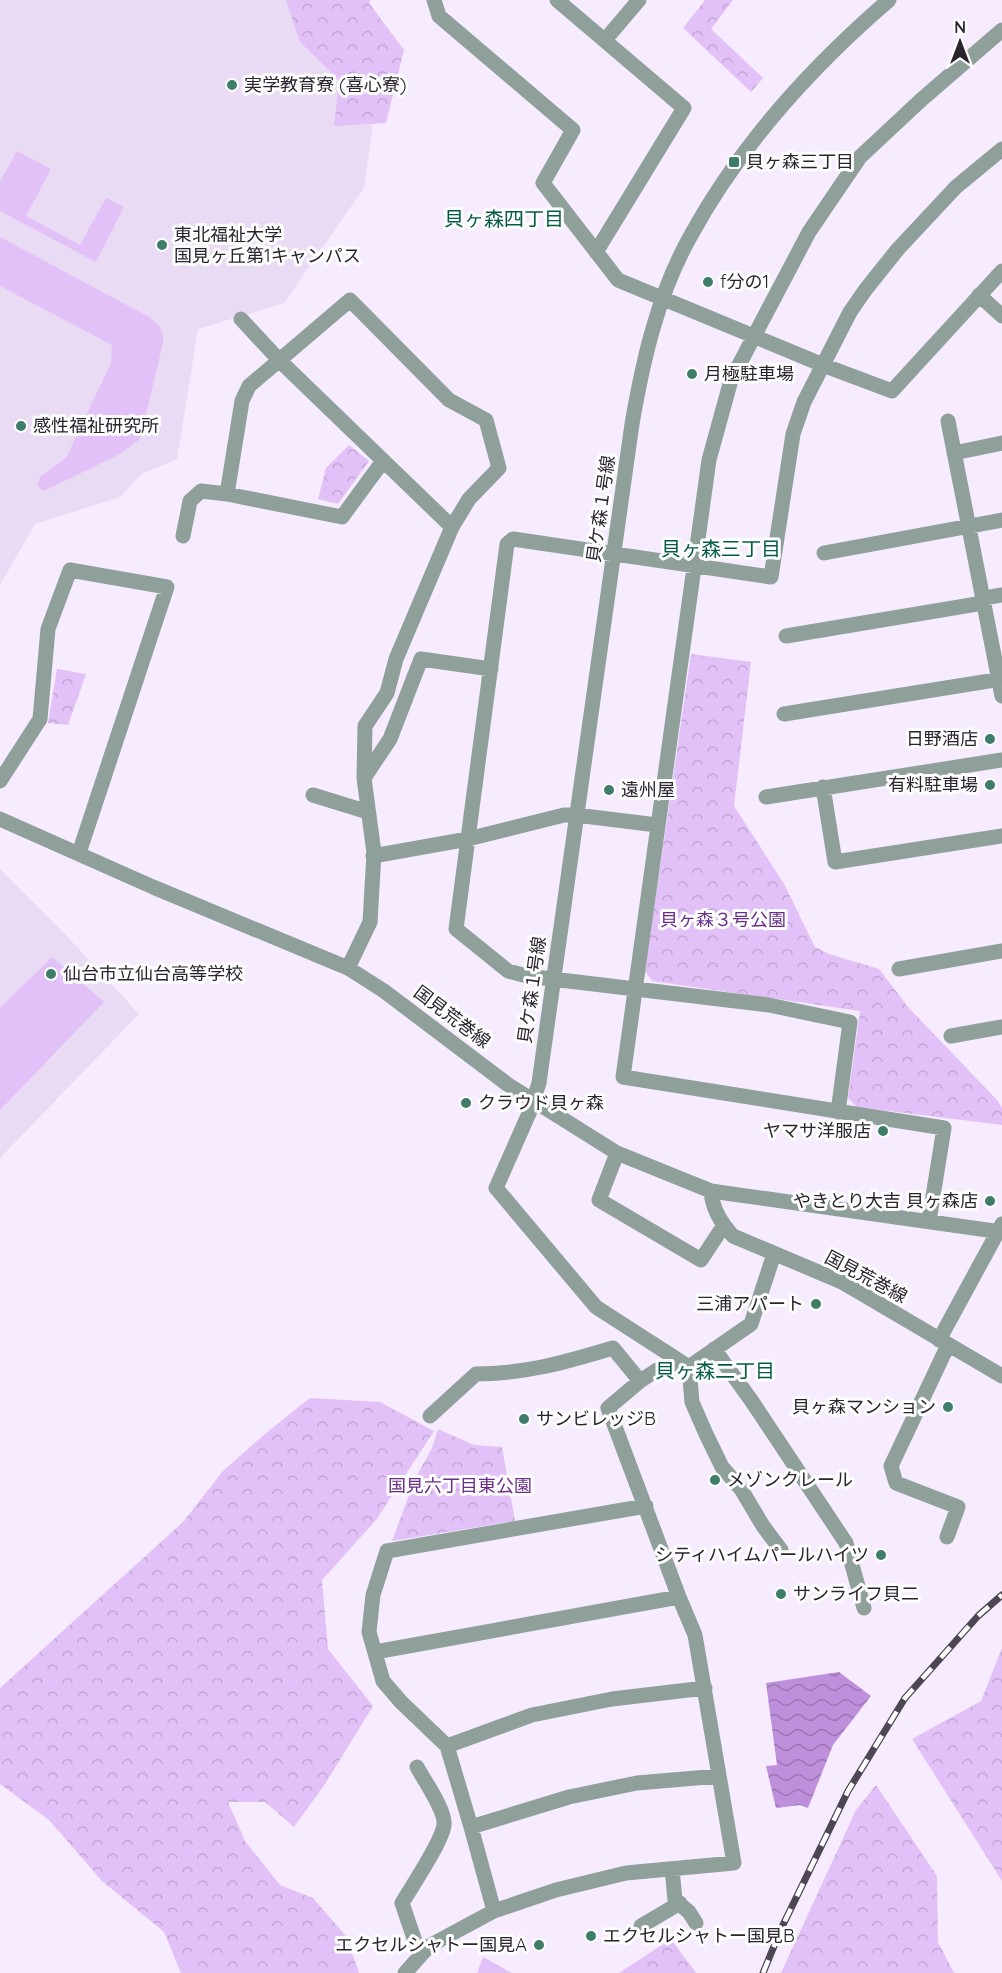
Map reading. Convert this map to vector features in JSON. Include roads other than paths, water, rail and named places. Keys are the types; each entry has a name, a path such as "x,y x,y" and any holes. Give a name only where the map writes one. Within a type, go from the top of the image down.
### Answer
{"street":[{"path":"434,0 439,16 573,130 543,183 618,280 822,365 892,391 1002,271"},
{"path":"557,0 684,108 596,252"},
{"path":"605,40 639,0"},
{"name":"貝ケ森１号線","path":"689,1367 596,1307 496,1188 539,1083 632,424 642,370 663,300 689,238 749,145 816,69 889,0"},
{"path":"929,1221 944,1128 623,1077 709,460 731,380 809,232 860,157 921,100 1002,30"},
{"path":"838,1112 850,1022 769,1005 635,987 527,976 508,971 456,929 507,544 513,539 771,577 793,434 804,402 850,312 898,249 956,187 1002,149"},
{"path":"980,295 1002,316"},
{"path":"227,494 242,401 249,386 350,300 449,400 486,420 499,468 469,499 452,527 396,659 387,693 365,726 364,778 373,856 370,922 348,968"},
{"path":"241,318 280,361 452,527"},
{"path":"948,422 1001,679 1002,696"},
{"path":"954,453 1002,443"},
{"path":"183,536 190,501 201,491 342,517 383,460"},
{"path":"824,553 1002,520"},
{"path":"0,781 40,719 48,629 70,570 167,587 79,854"},
{"path":"786,636 977,604 984,598 1002,595"},
{"path":"364,778 390,739 421,659 491,669"},
{"path":"784,714 1001,679"},
{"path":"766,797 1002,760"},
{"path":"823,788 835,862 1002,836"},
{"path":"313,795 368,812"},
{"path":"373,856 468,839 564,815 657,825"},
{"name":"国見荒巻線","path":"0,819 153,887 348,968 384,991 507,1084 617,1153 711,1191 712,1203 733,1236 842,1282 1002,1376"},
{"path":"899,969 1002,951"},
{"path":"951,1036 1002,1027"},
{"path":"617,1153 599,1200 701,1260 724,1225"},
{"path":"711,1191 1001,1229 943,1343 891,1466 896,1483 958,1507 947,1537"},
{"path":"405,1973 429,1946 494,1911 556,1890 626,1874 734,1863 695,1635 608,1408 657,1370 689,1367 751,1324 774,1254"},
{"path":"430,1416 476,1374 507,1374 544,1368 613,1348 640,1381"},
{"path":"714,1349 751,1400 846,1543 864,1608"},
{"path":"689,1367 692,1402 706,1434 723,1467 741,1489 763,1526 782,1549"},
{"path":"494,1911 447,1746 401,1702 383,1681 369,1632 373,1595 387,1551 646,1506"},
{"path":"375,1652 679,1597"},
{"path":"447,1746 532,1715 612,1699 705,1688"},
{"path":"417,1767 437,1800 444,1824 439,1839 402,1903 420,1956"},
{"path":"471,1827 569,1797 637,1783 719,1776"},
{"path":"672,1869 675,1900 689,1912 696,1923"},
{"path":"641,1926 680,1903"}],"water":[{"path":"839,1672 871,1696 833,1745 808,1808 800,1805 776,1808 766,1766 777,1765 766,1683"}],"railway":[{"path":"763,1973 781,1929 848,1791 905,1698 978,1616 1002,1595"}],"place":[{"name":"実学教育寮 (喜心寮)","path":"232,85"},
{"name":"貝ヶ森三丁目","path":"734,162"},
{"name":"東北福祉大学 国見ヶ丘第1キャンパス","path":"162,245"},
{"name":"f分の1","path":"708,282"},
{"name":"月極駐車場","path":"692,374"},
{"name":"感性福祉研究所","path":"21,426"},
{"name":"日野酒店","path":"990,739"},
{"name":"有料駐車場","path":"990,785"},
{"name":"遠州屋","path":"609,790"},
{"name":"仙台市立仙台高等学校","path":"51,974"},
{"name":"クラウド貝ヶ森","path":"466,1103"},
{"name":"ヤマサ洋服店","path":"883,1131"},
{"name":"やきとり大吉 貝ヶ森店","path":"990,1201"},
{"name":"三浦アパート","path":"816,1304"},
{"name":"貝ヶ森マンション","path":"948,1407"},
{"name":"サンビレッジB","path":"524,1419"},
{"name":"メゾンクレール","path":"715,1480"},
{"name":"シティハイムパールハイツ","path":"881,1555"},
{"name":"サンライフ貝二","path":"781,1594"},
{"name":"エクセルシャトー国見B","path":"591,1936"},
{"name":"エクセルシャトー国見A","path":"539,1945"}],"district":[{"name":"貝ヶ森四丁目","path":"504,219"},
{"name":"貝ヶ森三丁目","path":"721,549"},
{"name":"貝ヶ森二丁目","path":"715,1371"}],"park label":[{"name":"貝ヶ森３号公園","path":"723,920"},
{"name":"国見六丁目東公園","path":"460,1486"}]}
